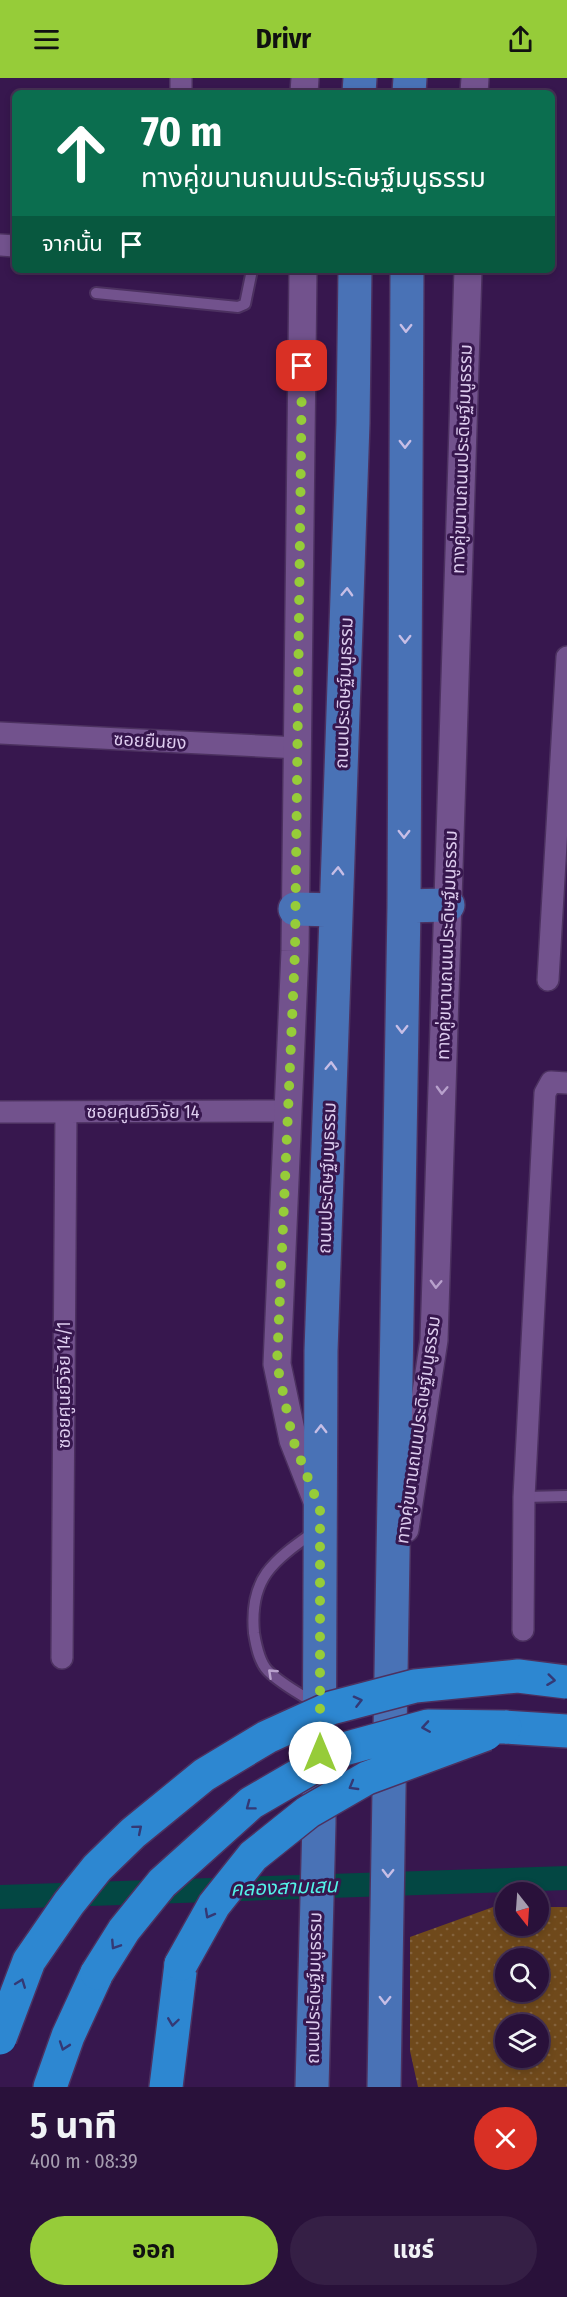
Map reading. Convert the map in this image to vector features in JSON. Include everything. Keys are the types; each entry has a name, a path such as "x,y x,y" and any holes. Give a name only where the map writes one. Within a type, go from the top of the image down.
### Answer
{"highway":[{"path":"0,2038 29,1961 69,1903 98,1868 133,1833 204,1775 267,1737 332,1708 415,1686 518,1676 567,1682"},
{"path":"50,2087 68,2036 97,1973 124,1930 162,1883 251,1803 344,1749 428,1726 567,1731"},
{"path":"166,2087 181,1964 214,1905 253,1856 308,1812 367,1778 505,1727"}],"main road":[{"name":"ถนนประดิษฐ์มนูธรรม","path":"312,2087 319,1823 321,1351 356,273"},
{"path":"384,2087 404,906 407,273"},
{"path":"404,906 448,905"},
{"path":"295,909 336,910"},
{"path":"384,2050 399,2087"}],"street":[{"path":"303,273 299,748 277,1364 293,1440 320,1519"},
{"name":"ทางคู่ขนานถนนประดิษฐ์มนูธรรม","path":"392,1617 434,1340 468,273"},
{"path":"548,980 567,657"},
{"name":"ซอยยืนยง","path":"0,733 299,748"},
{"path":"523,1630 524,1497 545,1093 551,1082 567,1083"},
{"name":"ซอยศูนย์วิจัย 14","path":"0,1112 287,1111"},
{"name":"ซอยศูนย์วิจัย 14/1","path":"62,1658 66,1112"}],"lane":[{"path":"96,293 238,307 245,304 251,273"},
{"path":"524,1497 567,1496"},
{"path":"320,1519 277,1558 260,1580 253,1615 256,1647 266,1670 320,1706"}],"shaded area":[{"path":"495,1906 495,1936 549,1936 549,1907 567,1907 567,2087 418,2087 410,2051 410,1937"}],"waterway":[{"name":"คลองสามเสน","path":"0,1897 567,1878"}],"route":[{"path":"302,366 295,951 277,1364 293,1440 320,1509 320,1753"}]}
